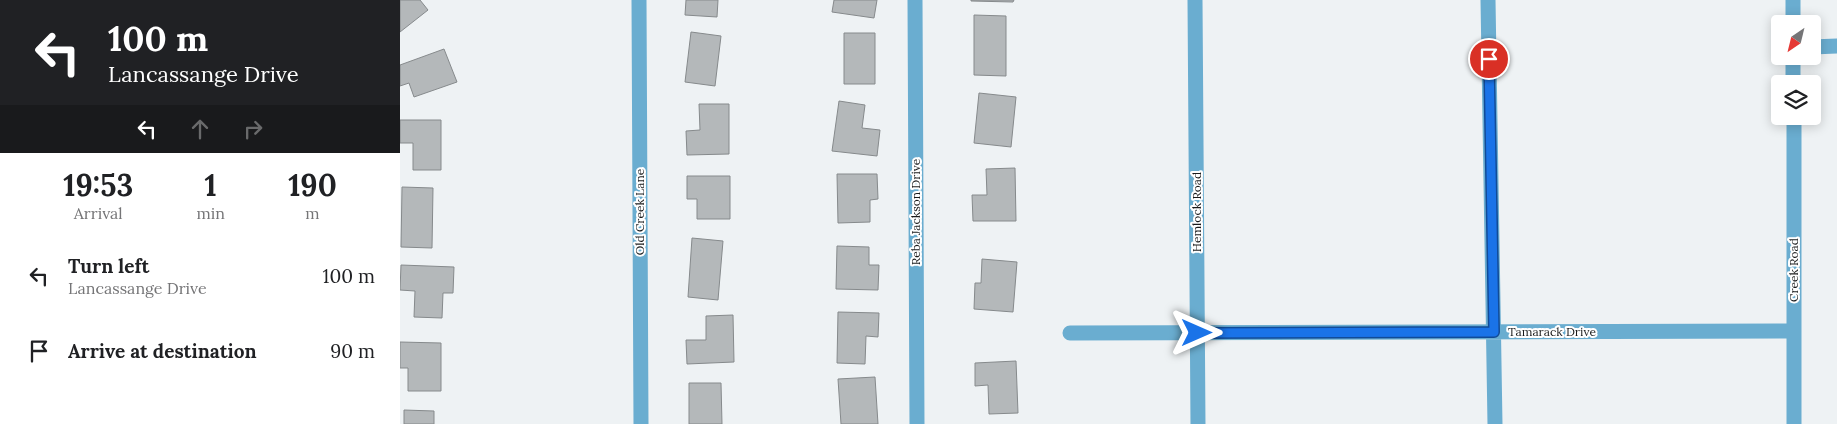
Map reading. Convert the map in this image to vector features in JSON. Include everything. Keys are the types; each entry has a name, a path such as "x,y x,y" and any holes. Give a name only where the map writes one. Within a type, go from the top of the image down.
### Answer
{"street":[{"name":"Old Creek Lane","path":"639,0 641,424"},
{"name":"Reba Jackson Drive","path":"915,0 917,424"},
{"name":"Hemlock Road","path":"1195,0 1198,424"},
{"path":"1488,0 1495,424"},
{"path":"1793,0 1793,15"},
{"path":"1821,47 1837,46"},
{"name":"Creek Road","path":"1794,125 1794,424"},
{"name":"Tamarack Drive","path":"1070,333 1794,331"}],"building":[{"path":"400,0 420,0 428,10 400,32"},
{"path":"686,0 718,0 717,17 685,15"},
{"path":"834,0 877,0 874,18 832,12"},
{"path":"971,0 1014,0 1013,2"},
{"path":"974,15 1006,16 1006,76 974,75"},
{"path":"691,32 721,36 715,86 685,82"},
{"path":"844,33 875,33 875,84 844,84"},
{"path":"444,49 457,82 414,97 409,83 400,86 400,65"},
{"path":"979,93 1016,97 1011,147 974,143"},
{"path":"839,101 865,105 862,128 880,130 877,156 832,151"},
{"path":"699,104 729,104 729,154 687,155 686,131 700,130"},
{"path":"400,120 441,120 441,170 413,170 413,143 400,143"},
{"path":"1015,168 1016,221 973,221 972,195 987,195 986,169"},
{"path":"837,174 877,174 878,199 870,200 870,222 838,223"},
{"path":"687,176 730,176 730,219 697,219 697,199 687,199"},
{"path":"402,187 433,188 432,248 401,247"},
{"path":"692,238 723,241 718,300 688,297"},
{"path":"837,246 869,247 869,265 879,265 878,290 836,289"},
{"path":"982,259 1017,262 1013,312 974,309 975,283 981,283"},
{"path":"401,265 454,267 453,293 443,293 442,318 414,317 415,291 400,290"},
{"path":"838,312 879,313 878,337 866,336 865,364 837,363"},
{"path":"733,315 734,362 687,364 686,340 706,340 706,316"},
{"path":"400,342 441,343 441,391 408,391 408,368 400,368"},
{"path":"1016,361 1018,413 989,414 988,385 975,386 975,363"},
{"path":"875,377 878,424 841,424 838,379"},
{"path":"689,383 721,383 722,424 689,424"},
{"path":"404,410 434,411 434,424 404,424"}],"route":[{"path":"1197,333 1494,332 1489,59"}]}
